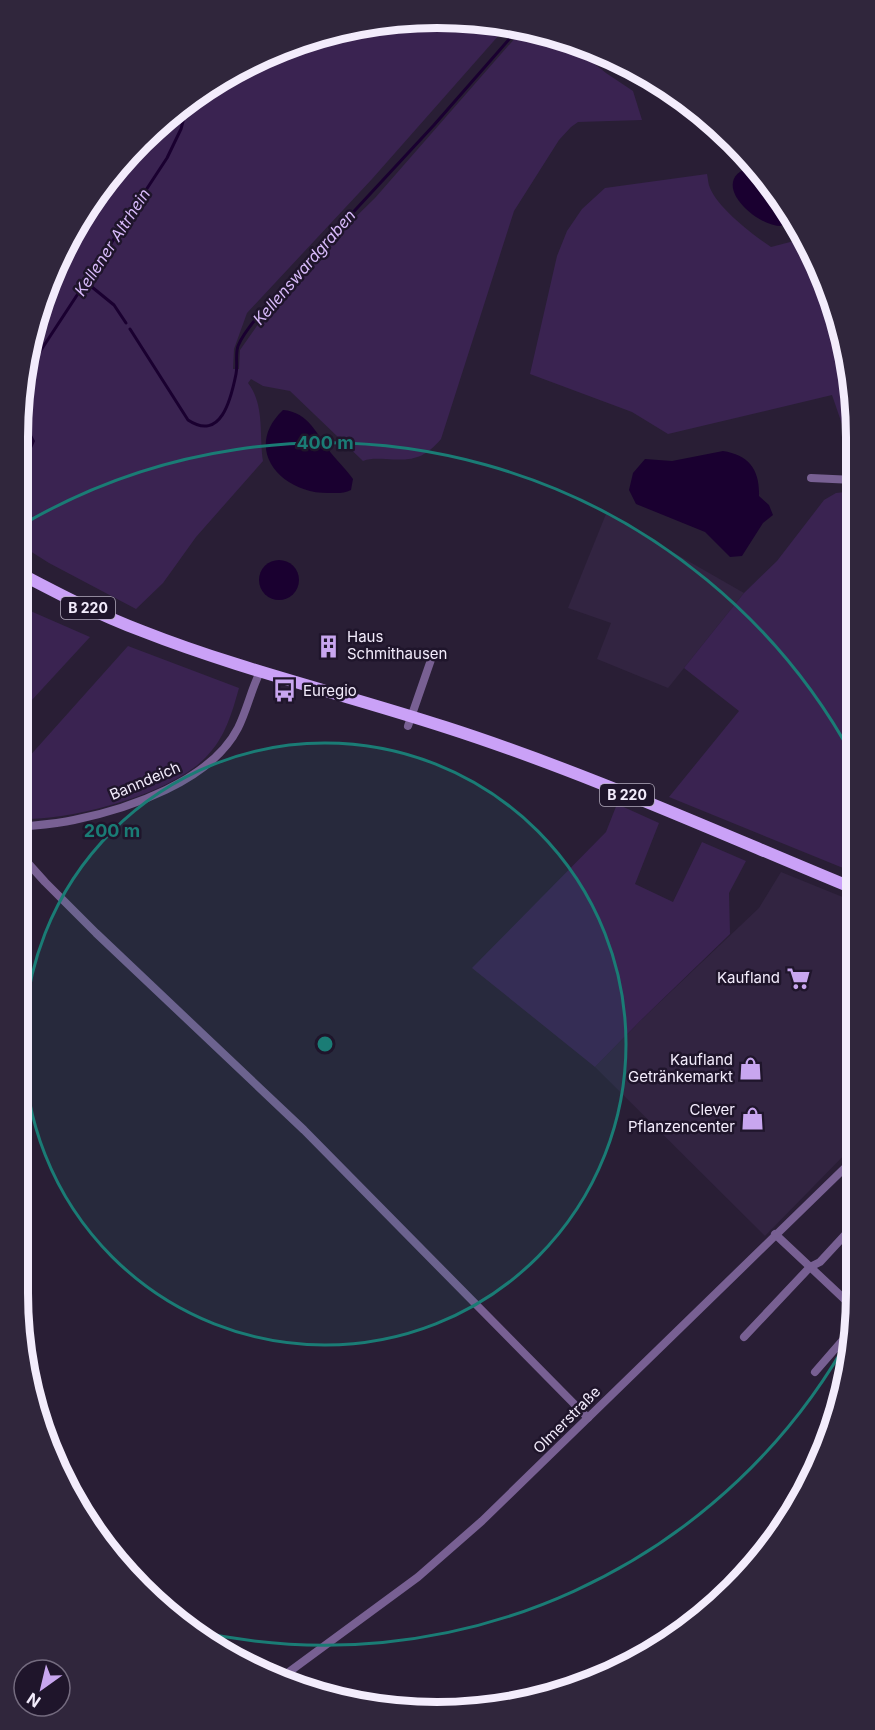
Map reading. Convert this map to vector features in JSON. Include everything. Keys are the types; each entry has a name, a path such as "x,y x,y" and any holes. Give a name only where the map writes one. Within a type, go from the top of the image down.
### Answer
{"main road":[{"name":"B 220","path":"28,578 98,613 140,630 409,721 487,741 607,786 846,885"}],"street":[{"path":"810,478 846,480"},
{"path":"409,721 433,654"},
{"name":"Banndeich","path":"28,826 73,821 129,805 187,780 216,756 237,729 260,672"},
{"path":"28,863 81,919 304,1130 588,1418"},
{"name":"Olmerstraße","path":"288,1673 418,1577 482,1521 846,1167"},
{"path":"775,1234 846,1301"},
{"path":"744,1337 810,1267 820,1262 846,1234"},
{"path":"815,1372 844,1339"}],"shaded area":[{"path":"411,29 464,29 500,33 372,179 247,313 234,349 233,369 239,369 240,350 273,303 375,198 517,36 585,57 633,91 642,120 578,122 559,140 514,211 441,439 429,451 410,459 363,461 290,391 263,386 251,379 248,383 259,410 263,461 196,537 163,583 136,609 28,550 28,438 36,358 50,306 71,257 97,210 148,148 189,113 210,97 257,71 306,50 332,42"},
{"path":"746,169 778,210 785,222 781,226 758,218 739,200 733,190 733,180 740,172"},
{"path":"707,174 710,188 720,204 771,247 795,239 815,281 833,332 843,384 846,436 832,395 668,434 632,412 530,374 557,256 567,231 582,209 605,188"},
{"path":"283,410 300,415 312,425 353,479 351,490 337,493 311,491 295,486 272,466 267,453 266,439 271,425"},
{"path":"28,429 35,441 28,450"},
{"path":"723,451 740,456 751,465 755,471 759,496 769,505 773,515 763,523 742,556 730,557 705,532 636,504 629,490 633,473 645,459 672,461"},
{"path":"846,492 846,869 669,797 739,711 684,668 744,593 777,561 824,500 836,493"},
{"path":"606,514 744,593 668,688 597,659 611,623 568,608"},
{"path":"279,560 287,561 293,566 298,572 298,588 293,594 287,599 279,600 271,599 265,594 260,588 259,580 260,572 265,566 271,561"},
{"path":"28,610 90,637 28,704"},
{"path":"128,646 239,688 223,733 206,757 190,771 169,783 118,803 64,816 28,819 28,758"},
{"path":"617,804 659,823 635,884 673,902 702,842 746,861 729,893 730,934 595,1067 472,968 606,832"},
{"path":"781,872 846,898 846,1153 765,1236 595,1067 759,908"}],"waterway":[{"name":"Kellenswardgraben","path":"130,329 188,420 209,426 216,422 222,415 231,395 237,371 238,346 252,324 513,35"},
{"name":"Kellener Altrhein","path":"36,358 167,158 184,117"},
{"name":"Kellenswardgraben","path":"87,283 114,305 126,323"}],"place":[{"name":"Haus Schmithausen","path":"329,646"},
{"name":"Euregio","path":"285,691"},
{"name":"Kaufland","path":"798,978"},
{"name":"Kaufland Getränkemarkt","path":"751,1069"},
{"name":"Clever Pflanzencenter","path":"753,1119"}]}
